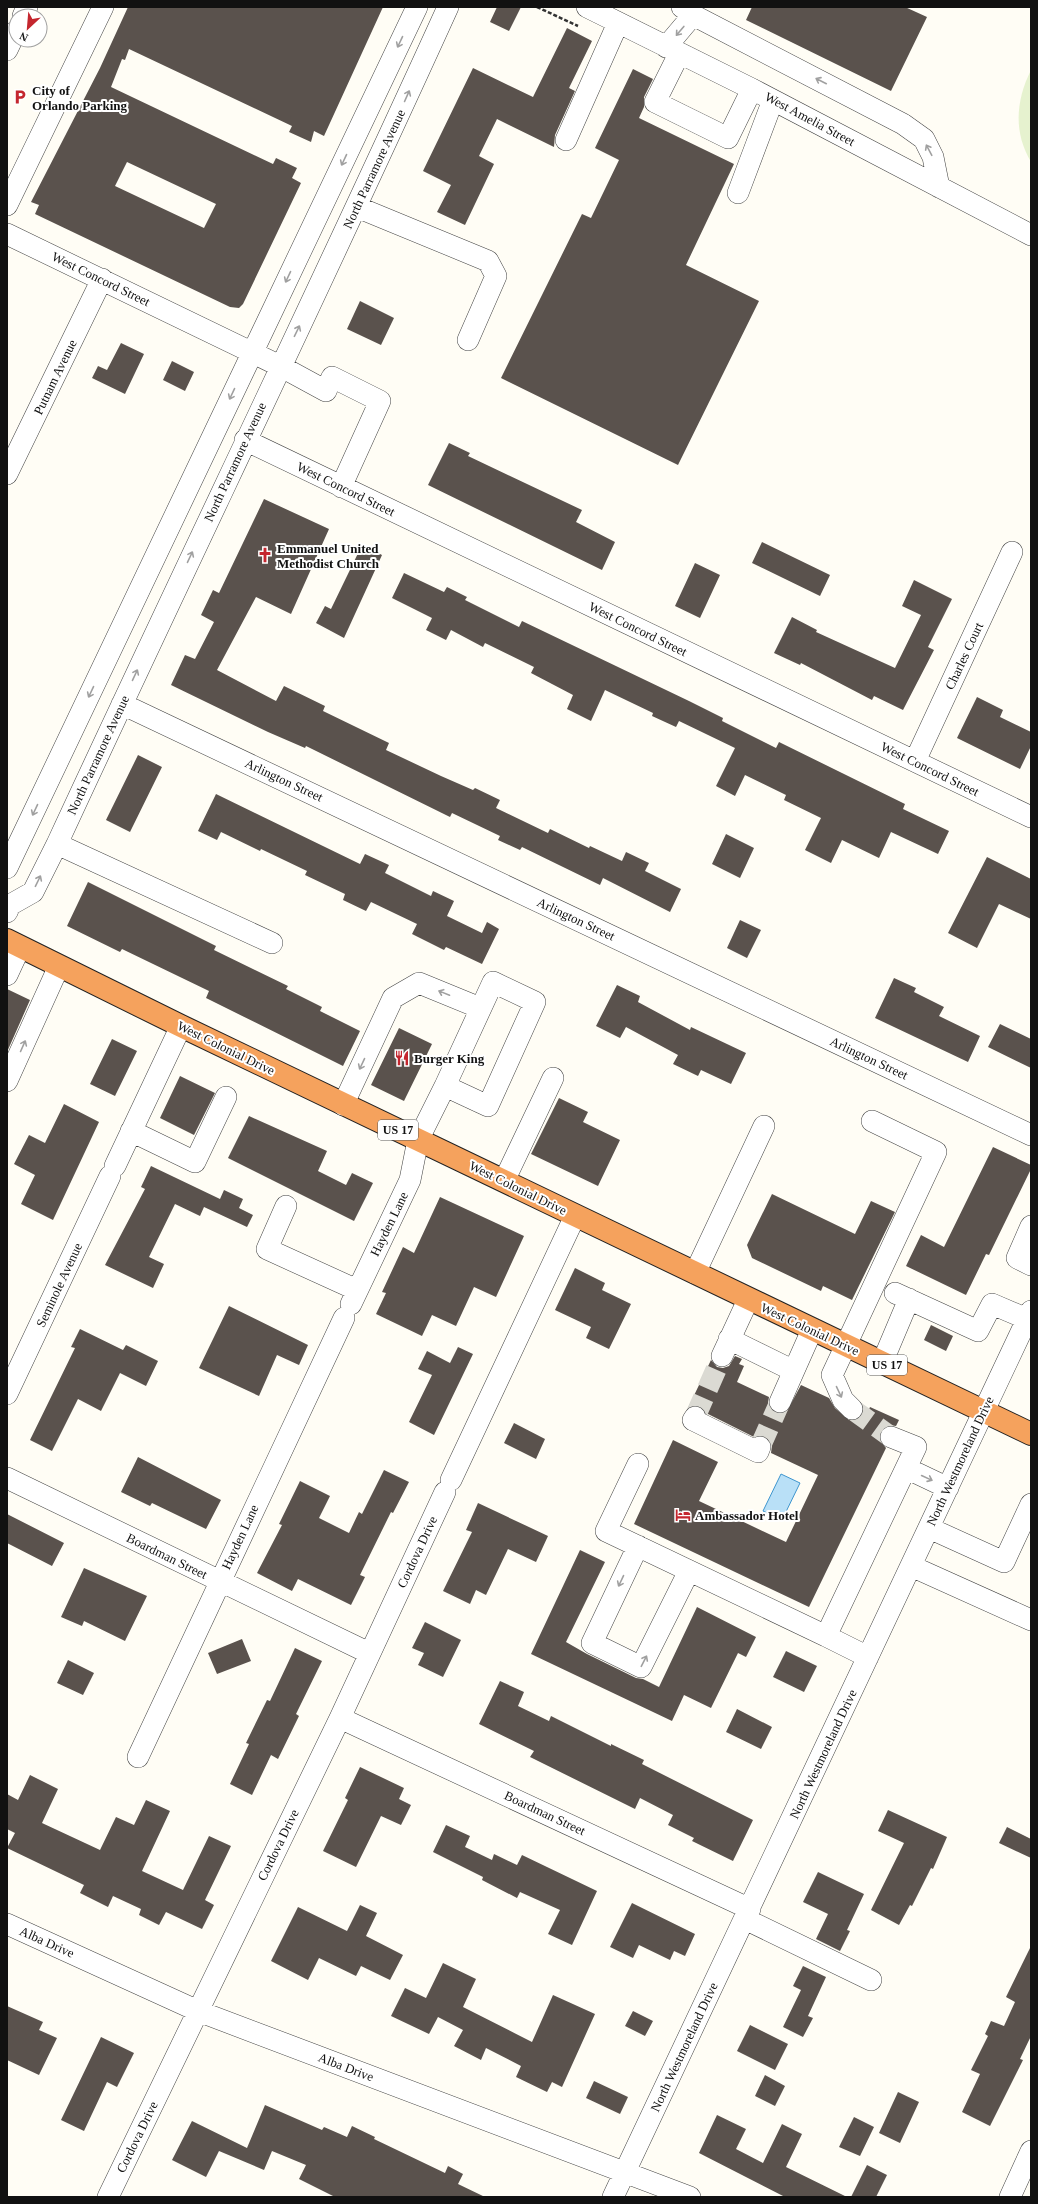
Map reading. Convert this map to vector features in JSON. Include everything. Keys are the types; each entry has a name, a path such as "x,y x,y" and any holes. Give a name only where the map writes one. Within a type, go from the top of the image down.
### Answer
{"highway":[{"name":"West Colonial Drive","path":"14,943 181,1026 695,1273 748,1300 1031,1434"}],"street":[{"path":"7,205 104,7"},
{"path":"7,868 417,7"},
{"name":"North Parramore Avenue","path":"8,904 33,892 57,844 245,440 357,207 448,7"},
{"name":"West Amelia Street","path":"587,7 752,89 1031,235"},
{"path":"752,89 728,138 655,102 687,11 903,124 924,139 933,157 939,187"},
{"path":"566,140 618,23"},
{"path":"738,193 773,100"},
{"path":"357,207 488,260 496,276 468,340"},
{"name":"West Concord Street","path":"7,234 252,352 326,391 332,377 380,401 341,487"},
{"name":"Putnam Avenue","path":"7,474 102,279"},
{"name":"West Concord Street","path":"245,440 1031,817"},
{"name":"Charles Court","path":"915,761 1012,552"},
{"name":"Arlington Street","path":"122,704 1031,1135"},
{"path":"57,844 272,943"},
{"path":"7,975 14,943"},
{"path":"7,1081 59,966"},
{"name":"Hayden Lane","path":"138,1757 410,1180 418,1140 445,1086 493,982 535,1002 488,1106 445,1086"},
{"path":"343,1104 393,998 419,983 480,1008"},
{"name":"Seminole Avenue","path":"7,1394 181,1026"},
{"path":"504,1181 553,1078"},
{"path":"131,1131 195,1162 226,1097"},
{"path":"852,1409 843,1400 832,1375 936,1152 872,1121"},
{"path":"695,1273 764,1126"},
{"path":"286,1206 267,1249 351,1304"},
{"name":"Cordova Drive","path":"108,2197 340,1718 369,1653 575,1216"},
{"path":"1031,1226 1017,1258 1031,1265"},
{"path":"882,1363 902,1296 978,1331 992,1304 1029,1315"},
{"path":"748,1300 725,1348 792,1370"},
{"name":"North Westmoreland Drive","path":"613,2197 748,1914 1029,1315"},
{"path":"780,1402 792,1370 812,1330"},
{"path":"695,1417 693,1420 758,1452 760,1448"},
{"path":"826,1636 916,1447 891,1437"},
{"path":"638,1464 606,1531 868,1657"},
{"path":"906,1468 948,1488"},
{"name":"Boardman Street","path":"7,1478 369,1653"},
{"path":"929,1528 1004,1562 1031,1504"},
{"path":"638,1546 592,1643 641,1667 689,1571"},
{"path":"911,1566 1031,1620"},
{"name":"Boardman Street","path":"340,1718 748,1914 871,1980"},
{"name":"Alba Drive","path":"7,1924 198,2011 490,2122 625,2171 690,2197"},
{"path":"1010,2197 1031,2151"}],"green space":[{"path":"1031,70 1031,162 1021,139 1019,116 1022,93"}],"water":[{"path":"781,1474 800,1483 782,1520 763,1511"}],"building":[{"path":"128,7 383,7 324,136 314,131 311,142 289,132 292,126 129,49 125,60 122,59 111,87 273,164 276,158 297,168 292,178 301,183 243,304 239,308 230,307 35,214 39,205 31,202 100,68","holes":["127,162 216,204 204,228 115,186"]},
{"path":"497,7 521,7 509,31 490,22"},
{"path":"752,7 905,7 927,17 891,91 746,20"},
{"path":"567,28 592,41 569,88 575,91 555,135 554,147 497,119 479,156 494,164 465,225 437,212 451,185 423,171 473,68 533,97"},
{"path":"633,69 653,79 644,97 644,107 639,118 734,164 686,265 759,301 678,465 501,378 582,214 591,218 619,160 595,148"},
{"path":"360,301 394,318 381,345 347,329"},
{"path":"121,343 144,354 125,394 92,378 98,366 107,370"},
{"path":"172,361 194,372 185,391 163,380"},
{"path":"449,443 470,453 468,456 582,510 576,522 615,542 602,570 428,485"},
{"path":"264,499 329,529 291,614 256,597 217,670 276,701 284,686 325,706 323,711 389,743 386,750 441,776 473,790 475,788 500,800 496,808 548,833 550,829 589,848 590,846 622,861 626,852 649,863 645,871 681,889 670,912 603,878 600,885 522,847 520,850 498,840 500,836 452,813 450,817 306,746 305,748 268,732 171,685 185,655 195,659 214,622 201,615 213,590 219,593"},
{"path":"762,542 830,575 820,596 752,563"},
{"path":"362,545 382,555 344,638 316,623 325,606 331,609"},
{"path":"695,563 720,575 700,618 675,606"},
{"path":"404,573 444,592 447,587 467,597 465,600 519,627 522,621 723,718 722,721 776,748 779,742 905,804 903,809 949,831 938,854 891,832 879,858 842,840 831,863 805,850 821,818 784,800 786,795 745,775 735,796 716,786 735,748 679,721 676,727 652,716 653,713 605,690 591,721 567,709 573,695 531,673 534,667 485,643 483,647 451,630 446,640 426,630 432,618 392,598"},
{"path":"914,580 952,599 928,647 934,650 903,710 874,696 872,700 801,663 800,665 774,653 792,617 817,630 816,632 895,668 921,615 902,606"},
{"path":"977,697 1003,710 1000,717 1031,732 1031,746 1020,769 957,738"},
{"path":"138,755 162,767 130,832 106,820"},
{"path":"216,794 360,864 365,854 389,865 385,873 431,896 433,891 454,901 447,916 482,933 487,922 499,929 482,964 446,947 444,950 412,934 417,924 371,902 366,911 343,900 345,894 305,875 307,871 261,849 260,851 221,832 217,840 198,831"},
{"path":"726,834 754,848 740,878 712,864"},
{"path":"987,857 1031,879 1031,919 999,904 977,948 948,933"},
{"path":"88,882 216,946 214,950 288,986 286,989 322,1007 320,1011 360,1031 343,1066 206,998 209,991 122,949 120,952 67,926"},
{"path":"740,920 761,930 747,958 727,948"},
{"path":"894,978 916,988 914,992 944,1007 939,1016 980,1036 968,1062 875,1018"},
{"path":"617,985 640,996 638,1002 690,1030 691,1027 746,1053 731,1084 701,1070 698,1076 673,1064 678,1055 626,1027 620,1038 596,1026"},
{"path":"7,989 30,1000 7,1052"},
{"path":"1000,1024 1031,1039 1031,1068 988,1047"},
{"path":"399,1028 432,1044 404,1101 371,1085"},
{"path":"112,1039 137,1051 115,1096 90,1084"},
{"path":"180,1076 215,1093 194,1135 160,1118"},
{"path":"559,1098 588,1112 583,1122 620,1140 598,1186 531,1154"},
{"path":"64,1104 99,1122 53,1220 21,1204 35,1175 14,1164 29,1135 45,1143"},
{"path":"249,1116 327,1151 318,1171 346,1185 352,1173 373,1183 354,1221 228,1158"},
{"path":"993,1147 1031,1165 1031,1169 989,1255 986,1254 966,1295 906,1266 921,1235 944,1247"},
{"path":"151,1166 220,1199 224,1190 243,1199 239,1208 253,1215 247,1227 204,1207 200,1216 175,1204 149,1257 164,1264 153,1288 105,1265 145,1189 141,1187"},
{"path":"772,1194 855,1234 871,1201 895,1212 852,1300 823,1286 821,1291 752,1258 747,1245"},
{"path":"440,1197 524,1236 496,1297 474,1287 456,1326 432,1315 422,1336 376,1314 386,1293 382,1292 403,1247 414,1253"},
{"path":"575,1268 605,1283 602,1290 631,1304 609,1349 586,1338 591,1327 555,1310"},
{"path":"229,1306 308,1345 299,1365 277,1355 259,1396 199,1368"},
{"path":"931,1325 953,1336 946,1351 924,1340"},
{"path":"80,1329 123,1350 126,1345 158,1361 146,1386 120,1373 101,1411 78,1399 52,1451 30,1440 75,1348 71,1347"},
{"path":"458,1347 473,1354 434,1435 409,1422 432,1375 418,1369 427,1351 450,1363"},
{"path":"735,1356 742,1359 739,1364 744,1366 737,1382 769,1397 768,1403 770,1409 776,1413 782,1414 787,1411 801,1385 829,1398 835,1408 849,1420 855,1420 862,1414 866,1416 870,1407 899,1420 896,1426 889,1425 880,1432 879,1439 886,1448 809,1607 634,1524 673,1440 718,1462 699,1501 786,1542 818,1475 771,1453 772,1445 765,1436 754,1437 706,1413 701,1407 695,1405 688,1408 711,1360 717,1367 723,1368 729,1366"},
{"path":"514,1423 545,1439 536,1459 504,1443"},
{"path":"138,1457 221,1500 206,1529 152,1503 150,1506 121,1492"},
{"path":"384,1470 409,1482 393,1513 391,1512 360,1575 365,1577 351,1605 298,1579 292,1591 257,1573 282,1525 279,1524 300,1481 330,1496 319,1518 349,1533 359,1512 362,1514"},
{"path":"478,1503 548,1536 536,1562 508,1549 486,1595 476,1590 470,1604 443,1591 472,1532 466,1530"},
{"path":"7,1514 64,1543 52,1566 7,1543"},
{"path":"580,1550 605,1562 566,1642 587,1654 636,1678 643,1679 659,1687 697,1607 756,1637 746,1657 738,1653 711,1708 684,1695 672,1721 531,1654"},
{"path":"84,1568 147,1596 125,1641 84,1621 82,1626 61,1617"},
{"path":"425,1622 461,1640 443,1677 418,1665 424,1653 412,1648"},
{"path":"242,1639 251,1661 217,1674 208,1653"},
{"path":"295,1648 322,1661 296,1714 299,1716 278,1759 271,1755 252,1795 230,1784 249,1744 246,1743 267,1700 270,1701"},
{"path":"786,1651 817,1666 804,1692 773,1677"},
{"path":"68,1660 94,1673 83,1695 57,1683"},
{"path":"500,1681 524,1692 518,1706 549,1721 551,1716 611,1746 611,1744 644,1760 642,1764 753,1820 733,1861 692,1841 694,1838 668,1825 673,1815 640,1798 635,1809 530,1757 534,1751 479,1724"},
{"path":"737,1709 772,1727 761,1749 726,1732"},
{"path":"360,1767 404,1788 399,1799 411,1805 401,1825 381,1816 356,1867 323,1851 348,1800 345,1798"},
{"path":"30,1775 58,1789 42,1823 100,1850 116,1817 134,1825 146,1800 170,1811 142,1871 183,1890 209,1836 231,1846 205,1900 214,1905 202,1929 166,1912 159,1925 139,1915 141,1909 113,1896 108,1907 80,1893 84,1885 7,1848 15,1833 7,1829 7,1794 18,1800"},
{"path":"888,1810 947,1837 933,1869 931,1868 912,1906 910,1905 899,1925 871,1910 904,1843 878,1831"},
{"path":"446,1825 470,1836 465,1847 492,1860 494,1854 517,1865 522,1855 597,1891 572,1945 548,1934 560,1910 520,1892 517,1898 482,1880 483,1877 433,1852"},
{"path":"1007,1827 1031,1839 1031,1858 999,1843"},
{"path":"818,1872 864,1894 847,1930 850,1931 840,1951 816,1939 828,1914 803,1902"},
{"path":"632,1903 695,1934 685,1956 674,1951 670,1960 639,1945 633,1958 610,1947"},
{"path":"360,1905 377,1913 366,1936 403,1955 390,1980 361,1966 356,1976 319,1958 308,1980 271,1961 298,1907 347,1931"},
{"path":"1031,1946 1031,2036 1020,2059 1023,2060 990,2126 962,2112 980,2074 971,2070 988,2036 985,2034 991,2021 1004,2026 1015,2002 1006,1997"},
{"path":"443,1963 476,1979 463,2007 532,2042 553,1995 595,2014 562,2087 552,2082 547,2092 516,2077 521,2066 486,2048 481,2060 454,2046 463,2030 438,2017 429,2034 391,2016 405,1988 426,1998"},
{"path":"803,1966 826,1977 808,2016 813,2018 803,2037 783,2027 801,1990 793,1986"},
{"path":"7,2006 43,2022 39,2030 57,2038 39,2075 7,2060"},
{"path":"633,2011 653,2021 645,2036 625,2026"},
{"path":"750,2025 788,2044 775,2070 737,2051"},
{"path":"101,2037 134,2053 117,2087 107,2082 84,2131 61,2120"},
{"path":"765,2075 785,2086 775,2106 755,2096"},
{"path":"594,2081 628,2097 620,2114 586,2098"},
{"path":"898,2092 919,2102 900,2143 879,2133"},
{"path":"265,2105 322,2130 324,2127 347,2137 352,2126 375,2137 374,2139 445,2173 448,2166 463,2174 458,2184 485,2197 335,2197 299,2179 306,2165 272,2151 264,2170 219,2151 206,2177 172,2160 192,2121 247,2148"},
{"path":"717,2115 746,2129 736,2149 763,2163 782,2124 802,2134 786,2167 847,2197 785,2197 699,2153"},
{"path":"854,2117 874,2127 860,2156 839,2147"},
{"path":"867,2165 887,2175 876,2197 851,2197"}],"tunnel":[{"path":"695,1417 722,1356"},
{"path":"760,1447 780,1402"},
{"path":"852,1409 891,1437"}],"place":[{"name":"City of Orlando Parking","path":"20,97"},
{"name":"Emmanuel United Methodist Church","path":"265,555"},
{"name":"Burger King","path":"402,1058"},
{"name":"Ambassador Hotel","path":"683,1515"}]}
